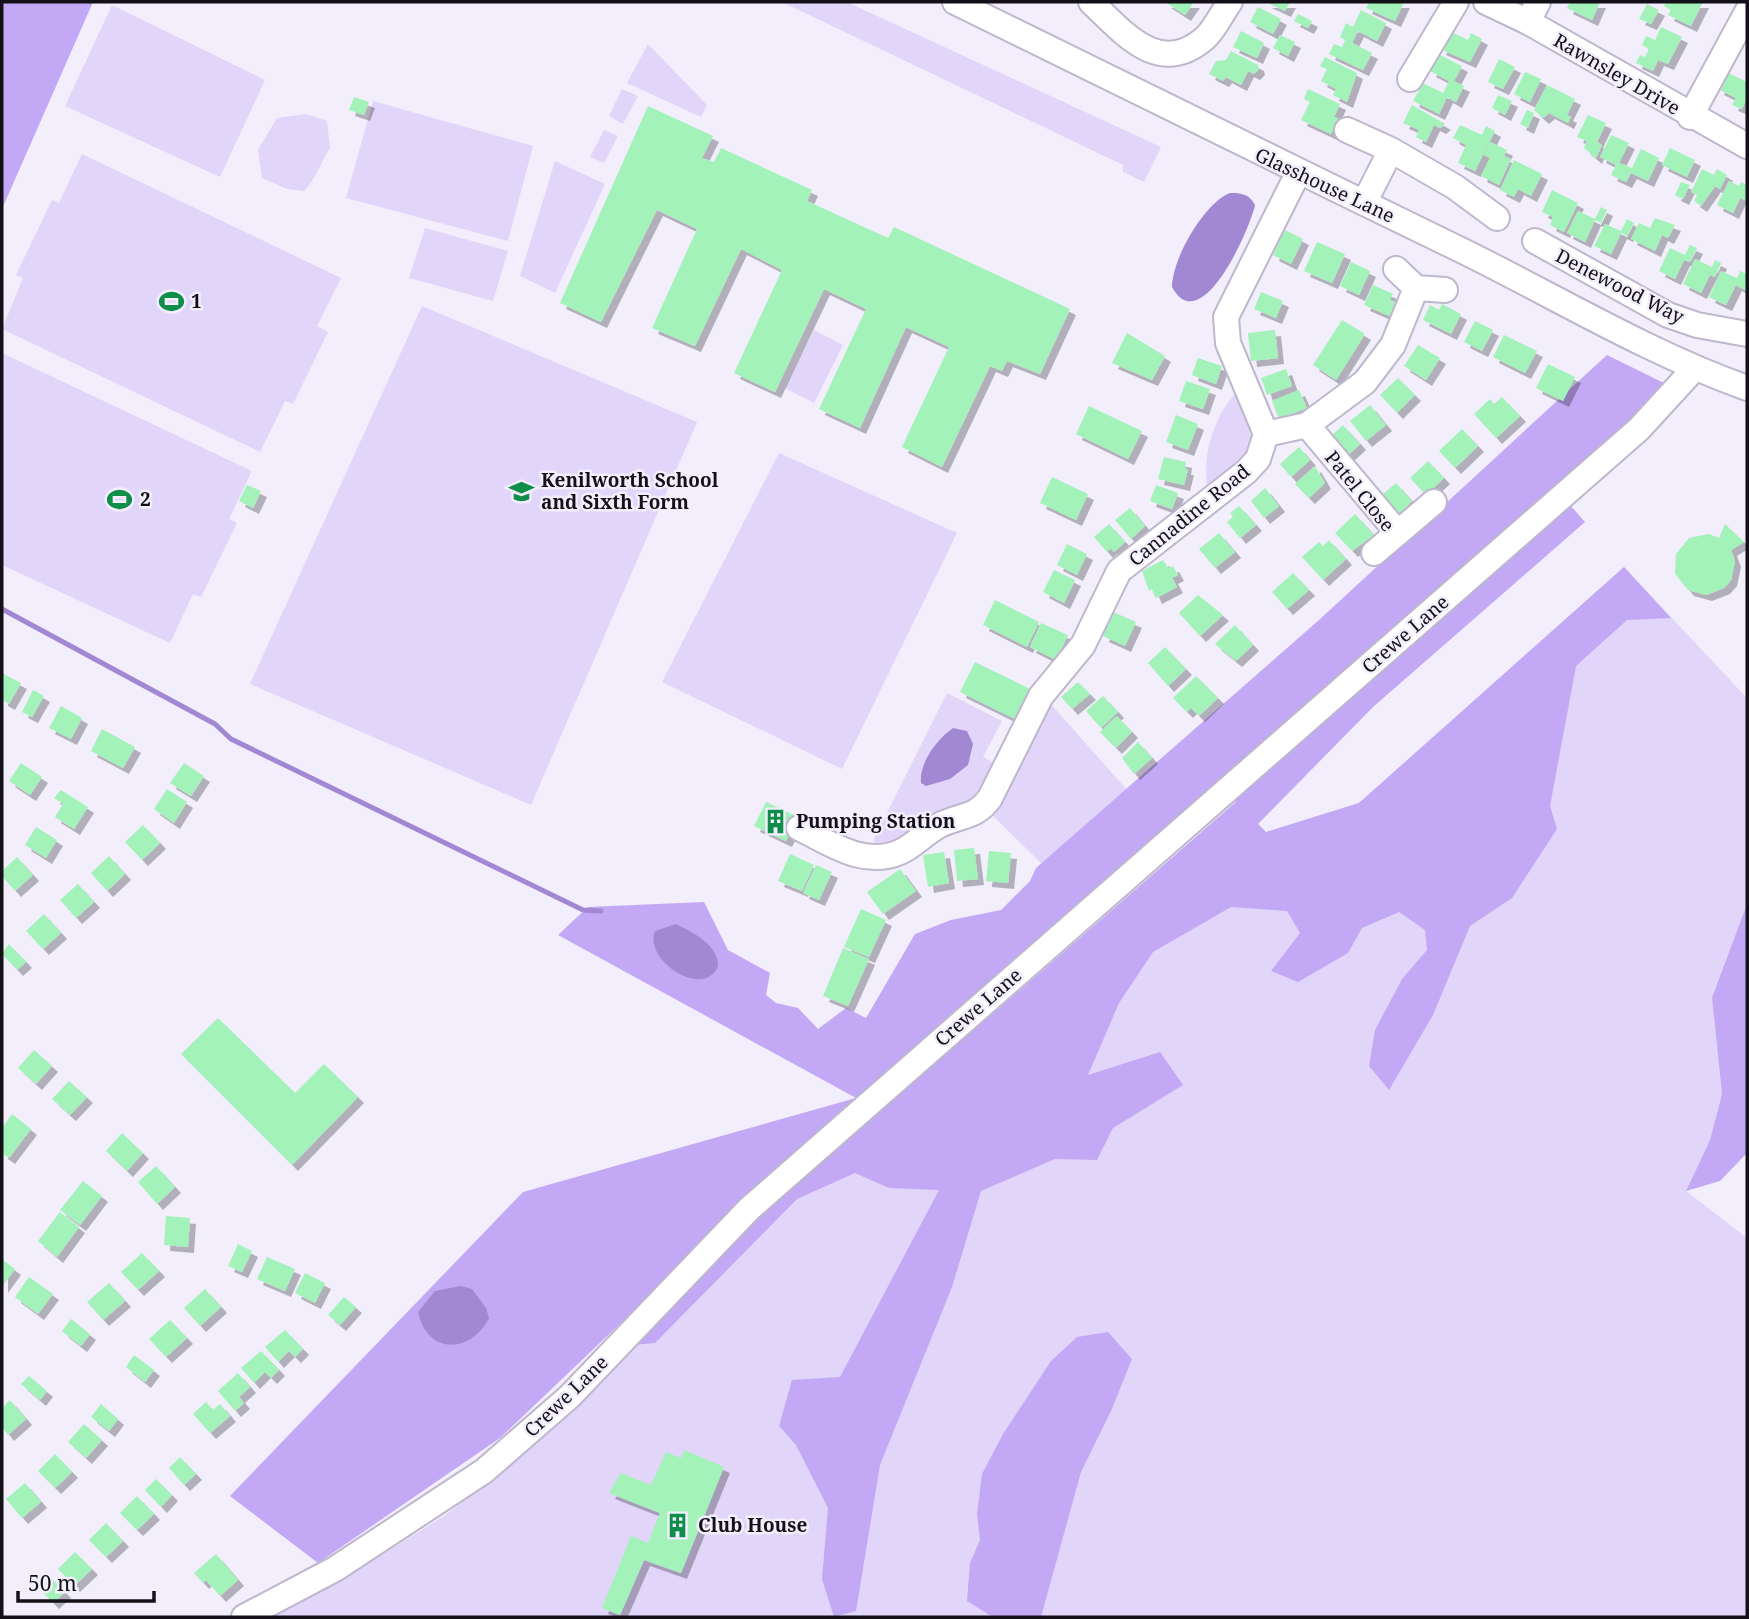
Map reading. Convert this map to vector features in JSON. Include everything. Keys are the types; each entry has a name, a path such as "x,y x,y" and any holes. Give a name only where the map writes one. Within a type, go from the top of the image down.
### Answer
{"street":[{"name":"Glasshouse Lane","path":"956,2 1693,369 1747,388"},
{"path":"1091,2 1139,45 1159,55 1185,51 1206,37 1230,2"},
{"path":"1410,79 1456,2"},
{"name":"Rawnsley Drive","path":"1486,2 1533,12 1690,117 1747,146"},
{"path":"1690,117 1747,12"},
{"path":"1347,130 1391,150 1454,187 1497,218"},
{"path":"1364,203 1391,150"},
{"path":"1298,173 1226,317 1228,343 1266,434 1307,425 1365,382 1393,345 1416,288"},
{"name":"Denewood Way","path":"1535,241 1668,314 1697,325 1747,334"},
{"path":"1396,270 1416,288 1445,290"},
{"name":"Crewe Lane","path":"244,1617 335,1569 484,1471 570,1396 749,1209 1639,429 1693,369"},
{"name":"Patel Close","path":"1307,425 1398,533 1374,554"},
{"name":"Cannadine Road","path":"799,828 854,855 871,858 900,852 942,824 978,813 990,798 1051,681 1083,645 1119,571 1245,472 1258,459 1266,434"},
{"path":"1398,533 1434,502"}],"shaded area":[{"path":"2,2 93,2 2,209"},
{"path":"782,2 847,2 1161,147 1144,182 1123,172 1123,165"},
{"path":"112,5 265,80 220,177 65,106"},
{"path":"648,44 707,105 701,117 627,83"},
{"path":"622,89 638,96 623,124 609,116"},
{"path":"373,101 533,146 508,241 346,198"},
{"path":"306,114 327,121 330,148 312,181 304,191 287,189 262,178 258,150 277,118"},
{"path":"604,130 618,136 604,163 590,157"},
{"name":"1","path":"82,154 341,278 317,326 328,332 293,404 285,401 260,452 2,329 23,278 16,275 52,200 59,203"},
{"path":"555,161 605,184 555,293 520,276"},
{"path":"1230,193 1245,195 1255,205 1244,235 1235,255 1210,291 1197,300 1184,300 1172,287 1173,275 1183,248 1210,208"},
{"path":"425,228 508,251 493,301 409,278"},
{"path":"422,306 697,422 531,805 250,684"},
{"path":"814,330 843,345 814,403 785,388"},
{"name":"2","path":"2,353 252,471 229,519 237,523 201,597 193,594 170,643 2,565"},
{"path":"1607,355 1672,387 1562,496 1585,522 1373,707 1258,824 1266,832 1359,803 1624,567 1671,618 1627,620 1576,666 1550,806 1557,829 1512,898 1470,926 1433,1015 1389,1090 1369,1066 1375,1030 1402,979 1427,950 1425,930 1399,912 1362,928 1348,953 1298,982 1271,971 1300,933 1287,911 1231,907 1153,952 1119,1003 1088,1075 1160,1052 1183,1085 1113,1128 1097,1160 1055,1159 981,1191 952,1287 880,1465 856,1611 834,1617 822,1579 828,1508 796,1445 779,1426 792,1380 840,1377 939,1190 889,1188 855,1173 797,1199 655,1343 633,1345 759,1217 1236,802 1226,791 1059,923 857,1098 500,1438 318,1563 230,1496 523,1192 856,1098 558,935 588,907 704,902 728,950 770,973 766,995 776,1003 798,1008 818,1029 846,1008 866,1018 915,934 951,920 1001,910 1030,881 1036,868 1319,620"},
{"path":"1239,390 1249,425 1249,447 1244,457 1208,490 1206,463 1216,423"},
{"path":"779,453 957,533 842,769 662,682"},
{"path":"1624,567 1747,698 1747,904 1712,995 1722,1094 1710,1140 1686,1191 1747,1238 1747,1617 270,1617 343,1579 444,1516 499,1474 645,1332 1236,801 1266,832 1359,803"},
{"path":"947,693 1002,721 983,757 996,764 975,801 899,840 878,844 873,841"},
{"path":"1050,703 1127,790 1042,864 990,813"},
{"path":"953,728 967,731 973,744 968,765 950,779 926,786 921,783 921,775 926,760 935,745"},
{"path":"1747,904 1747,1153 1720,1181 1686,1191 1710,1140 1722,1094 1712,997"},
{"path":"676,924 703,940 714,952 718,966 711,975 701,979 689,978 666,964 658,954 654,943 655,931"},
{"path":"461,1286 472,1289 486,1308 489,1318 472,1338 450,1345 430,1336 418,1312 435,1291"},
{"path":"1108,1332 1132,1359 1111,1411 1081,1472 1041,1617 993,1617 967,1601 970,1563 980,1540 977,1514 982,1474 1003,1434 1051,1361 1077,1337"}],"building":[{"path":"1165,2 1194,2 1185,15"},
{"path":"1266,2 1290,2 1285,11"},
{"path":"1369,2 1404,2 1395,21 1366,8"},
{"path":"1570,2 1600,2 1592,20 1567,8"},
{"path":"1666,2 1703,2 1691,26 1668,15 1671,10 1664,6"},
{"path":"1647,4 1659,10 1651,24 1639,19"},
{"path":"1258,7 1281,19 1273,34 1250,22"},
{"path":"1361,10 1386,23 1377,41 1358,31 1352,43 1372,53 1363,70 1329,54 1334,44 1342,47 1345,40 1340,37 1346,23 1353,27"},
{"path":"1298,14 1312,21 1308,28 1294,21"},
{"path":"1661,27 1682,37 1668,64 1658,60 1653,71 1636,63 1640,55 1645,57 1649,49 1642,45 1646,36 1655,40"},
{"path":"1241,31 1264,43 1257,58 1233,47"},
{"path":"1449,31 1468,40 1471,33 1482,39 1470,62 1440,49"},
{"path":"1280,35 1295,42 1288,56 1273,48"},
{"path":"1231,51 1258,65 1259,69 1254,74 1248,71 1241,85 1226,77 1223,81 1209,74 1216,61 1226,60"},
{"path":"1438,54 1462,66 1454,81 1464,86 1456,102 1447,97 1439,114 1413,101 1423,83 1443,93 1449,81 1430,71"},
{"path":"1325,57 1357,73 1347,102 1333,95 1336,89 1321,81 1327,69 1320,66"},
{"path":"1499,59 1515,67 1503,89 1488,82"},
{"path":"1525,72 1541,79 1530,102 1514,94"},
{"path":"1726,72 1747,82 1747,97 1742,109 1732,105 1736,98 1718,89"},
{"path":"1547,85 1575,99 1567,115 1571,117 1568,123 1549,113 1543,118 1534,110"},
{"path":"1308,89 1340,104 1334,117 1339,119 1331,134 1301,120 1310,102 1304,99"},
{"path":"1498,95 1512,101 1505,115 1492,108"},
{"path":"354,97 369,102 364,115 349,110"},
{"path":"1412,105 1445,124 1440,128 1434,125 1426,142 1416,137 1419,130 1403,123"},
{"path":"648,106 713,136 702,158 714,162 721,148 812,190 807,201 888,238 894,227 1070,309 1040,374 1007,361 1002,371 990,366 942,467 902,447 949,347 906,327 860,428 819,409 866,309 824,289 775,392 734,373 782,270 741,249 695,346 652,328 697,229 657,210 601,322 560,303"},
{"path":"1527,110 1534,113 1528,128 1520,124"},
{"path":"1588,115 1606,123 1597,142 1602,145 1596,158 1584,148 1587,141 1577,137"},
{"path":"1460,125 1482,135 1486,126 1495,131 1475,171 1458,163 1466,145 1453,138"},
{"path":"1611,135 1629,143 1619,163 1632,168 1641,149 1659,158 1648,181 1631,173 1626,182 1611,175 1616,165 1600,157"},
{"path":"1490,142 1507,150 1504,156 1511,159 1499,185 1481,176 1490,158 1484,155"},
{"path":"1670,148 1695,160 1687,177 1662,165"},
{"path":"1514,160 1542,174 1531,196 1518,189 1514,197 1500,190"},
{"path":"1702,169 1714,175 1717,169 1727,175 1720,189 1715,186 1701,206 1694,201 1697,195 1691,192"},
{"path":"1729,181 1739,186 1741,182 1747,185 1747,201 1740,198 1733,213 1717,205"},
{"path":"1681,182 1690,185 1683,199 1675,195"},
{"path":"1552,190 1578,203 1564,232 1550,225 1553,217 1542,212"},
{"path":"1601,207 1607,210 1601,223 1595,220 1585,242 1567,233 1578,211 1595,219"},
{"path":"1655,218 1675,225 1668,238 1662,235 1655,251 1631,239 1639,223 1650,228"},
{"path":"1627,219 1634,223 1627,236 1621,233 1611,254 1594,246 1605,224 1621,231"},
{"path":"1285,230 1303,239 1291,264 1273,255"},
{"path":"1317,242 1345,254 1332,283 1304,271"},
{"path":"1690,245 1697,248 1690,262 1684,260 1675,279 1659,271 1670,248 1685,255"},
{"path":"1695,259 1712,267 1715,260 1721,263 1715,277 1710,275 1701,293 1683,284"},
{"path":"1351,262 1370,271 1359,295 1340,286"},
{"path":"1721,271 1737,278 1740,271 1747,274 1747,291 1736,285 1726,305 1709,297"},
{"path":"1373,285 1393,294 1390,300 1400,304 1394,318 1364,305"},
{"path":"1261,292 1283,301 1276,318 1254,309"},
{"path":"1442,304 1461,314 1451,334 1423,320 1430,305 1439,310"},
{"path":"1342,320 1365,334 1336,380 1313,365"},
{"path":"1475,321 1493,330 1482,351 1464,342"},
{"path":"1275,330 1278,358 1251,361 1248,333"},
{"path":"1127,333 1165,356 1152,380 1112,363"},
{"path":"1504,335 1537,351 1525,373 1493,357"},
{"path":"1418,345 1440,358 1426,380 1404,366"},
{"path":"1198,358 1222,366 1216,384 1192,375"},
{"path":"1548,364 1575,377 1563,401 1536,388"},
{"path":"1286,369 1292,386 1267,395 1261,378"},
{"path":"1398,378 1415,395 1397,413 1380,395"},
{"path":"1186,381 1210,389 1203,409 1179,401"},
{"path":"1299,390 1307,408 1279,419 1272,401"},
{"path":"1502,397 1520,416 1496,438 1474,414 1490,399 1494,404"},
{"path":"1370,405 1386,425 1366,441 1350,421"},
{"path":"1089,406 1142,431 1128,459 1076,434"},
{"path":"1176,415 1198,424 1188,450 1166,442"},
{"path":"1343,425 1360,444 1346,457 1329,438"},
{"path":"1462,429 1478,446 1455,468 1439,451"},
{"path":"1299,447 1310,460 1291,477 1280,464"},
{"path":"1164,457 1186,462 1185,469 1188,469 1184,485 1158,479"},
{"path":"1428,461 1444,478 1426,495 1410,478"},
{"path":"1315,466 1325,483 1309,498 1295,484"},
{"path":"1052,477 1088,494 1076,520 1040,503"},
{"path":"1396,483 1412,501 1399,514 1382,495"},
{"path":"247,485 261,491 253,508 239,501"},
{"path":"1156,485 1178,493 1172,509 1150,501"},
{"path":"1265,488 1279,506 1264,518 1251,501"},
{"path":"1239,506 1256,525 1240,538 1227,522 1233,517 1230,513"},
{"path":"1130,508 1145,526 1131,539 1115,520"},
{"path":"1355,514 1374,535 1352,551 1335,533"},
{"path":"1109,524 1125,542 1114,552 1111,548 1107,552 1094,537"},
{"path":"1725,524 1744,542 1731,550 1735,561 1731,580 1724,588 1706,595 1688,590 1675,574 1676,554 1689,538 1709,534 1719,538"},
{"path":"1219,533 1235,552 1215,568 1199,549"},
{"path":"1329,540 1346,559 1323,580 1302,557 1319,542 1323,546"},
{"path":"1067,544 1087,554 1077,575 1057,565"},
{"path":"1163,560 1168,568 1173,566 1178,575 1172,578 1177,587 1156,598 1152,589 1149,591 1142,571"},
{"path":"1054,570 1075,580 1064,603 1043,592"},
{"path":"1293,573 1309,590 1287,609 1272,592"},
{"path":"1198,595 1223,615 1200,636 1179,613"},
{"path":"995,600 1039,622 1027,647 983,625"},
{"path":"1113,612 1136,622 1125,646 1103,636"},
{"path":"1041,623 1068,635 1056,660 1030,647"},
{"path":"1235,625 1253,645 1236,661 1215,644"},
{"path":"1165,647 1186,669 1168,686 1148,663"},
{"path":"975,662 1030,689 1015,719 960,692"},
{"path":"2,673 21,683 9,704 2,700"},
{"path":"1196,676 1218,698 1199,716 1191,708 1187,712 1173,698"},
{"path":"1078,682 1090,694 1072,709 1061,697"},
{"path":"33,690 44,696 32,717 22,712"},
{"path":"1103,696 1118,712 1101,728 1086,711"},
{"path":"61,706 82,718 71,739 49,728"},
{"path":"1117,716 1132,732 1116,748 1100,732"},
{"path":"102,729 135,747 123,768 91,751"},
{"path":"1138,742 1152,758 1134,774 1122,758"},
{"path":"21,763 42,777 30,795 9,781"},
{"path":"184,763 204,776 191,796 170,783"},
{"path":"167,789 187,802 174,823 154,809"},
{"path":"61,790 88,807 74,829 55,817 63,804 54,798"},
{"name":"Pumping Station","path":"766,802 798,817 786,841 754,826"},
{"path":"143,825 160,843 142,860 125,842"},
{"path":"36,827 57,840 46,858 25,845"},
{"path":"974,848 978,879 957,881 954,850"},
{"path":"989,851 1011,853 1008,883 986,881"},
{"path":"944,852 949,883 928,887 923,855"},
{"path":"790,854 814,865 802,891 778,881"},
{"path":"109,856 125,874 107,891 91,873"},
{"path":"17,857 33,875 15,891 2,876 2,871"},
{"path":"816,865 832,872 819,900 803,893"},
{"path":"900,869 916,891 883,914 867,892"},
{"path":"78,884 94,902 76,918 60,900"},
{"path":"861,909 886,920 869,957 844,947"},
{"path":"44,914 61,933 43,949 26,931"},
{"path":"9,944 26,962 17,970 2,954"},
{"path":"843,948 869,959 848,1006 823,996"},
{"path":"218,1018 295,1093 324,1064 358,1097 292,1165 181,1054"},
{"path":"34,1050 52,1066 36,1084 18,1068"},
{"path":"69,1081 87,1097 70,1115 52,1099"},
{"path":"12,1114 31,1129 9,1158 2,1153 2,1128"},
{"path":"122,1133 143,1153 127,1171 106,1151"},
{"path":"156,1166 175,1187 157,1204 138,1182"},
{"path":"83,1181 102,1196 80,1225 60,1210"},
{"path":"60,1212 79,1227 57,1257 38,1241"},
{"path":"166,1216 190,1218 188,1247 164,1245"},
{"path":"238,1244 252,1251 242,1272 228,1266"},
{"path":"142,1253 159,1271 138,1290 121,1272"},
{"path":"267,1257 295,1269 285,1291 257,1279"},
{"path":"3,1260 15,1269 2,1287 2,1262"},
{"path":"305,1273 325,1283 315,1303 295,1293"},
{"path":"29,1277 53,1294 38,1314 15,1297"},
{"path":"109,1283 125,1301 103,1320 87,1302"},
{"path":"205,1289 221,1307 200,1326 184,1308"},
{"path":"344,1297 356,1307 340,1325 328,1315"},
{"path":"71,1319 90,1334 81,1346 62,1331"},
{"path":"170,1320 187,1338 166,1357 149,1339"},
{"path":"285,1330 303,1349 295,1357 289,1351 278,1362 265,1347"},
{"path":"261,1351 279,1370 271,1378 265,1372 254,1383 241,1368"},
{"path":"134,1355 154,1370 145,1382 126,1367"},
{"path":"238,1373 250,1387 239,1397 244,1403 235,1411 218,1391"},
{"path":"29,1376 47,1391 40,1400 21,1384"},
{"path":"10,1400 26,1419 8,1435 2,1427 2,1408"},
{"path":"206,1402 213,1410 220,1404 230,1416 210,1433 193,1414"},
{"path":"101,1404 118,1419 109,1431 91,1417"},
{"path":"84,1424 102,1440 86,1458 68,1442"},
{"name":"Club House","path":"684,1450 724,1467 681,1573 644,1560 620,1615 602,1608 631,1536 648,1543 660,1513 609,1493 621,1473 651,1485 666,1452 681,1458"},
{"path":"55,1454 72,1472 55,1488 38,1471"},
{"path":"180,1457 196,1474 184,1485 169,1468"},
{"path":"156,1479 172,1495 161,1507 145,1490"},
{"path":"25,1483 41,1502 22,1518 6,1499"},
{"path":"137,1496 154,1514 137,1530 120,1513"},
{"path":"106,1523 123,1541 106,1557 89,1540"},
{"path":"75,1552 92,1569 74,1586 58,1569"},
{"path":"216,1554 238,1580 220,1596 206,1580 203,1583 194,1573"},
{"path":"49,1576 65,1592 53,1603 38,1587"}],"waterway":[{"path":"2,609 215,724 231,739 583,910 601,911"}],"place":[{"name":"1","path":"171,301"},
{"name":"Kenilworth School and Sixth Form","path":"521,491"},
{"name":"2","path":"120,499"},
{"name":"Pumping Station","path":"776,821"},
{"name":"Club House","path":"678,1525"}]}
